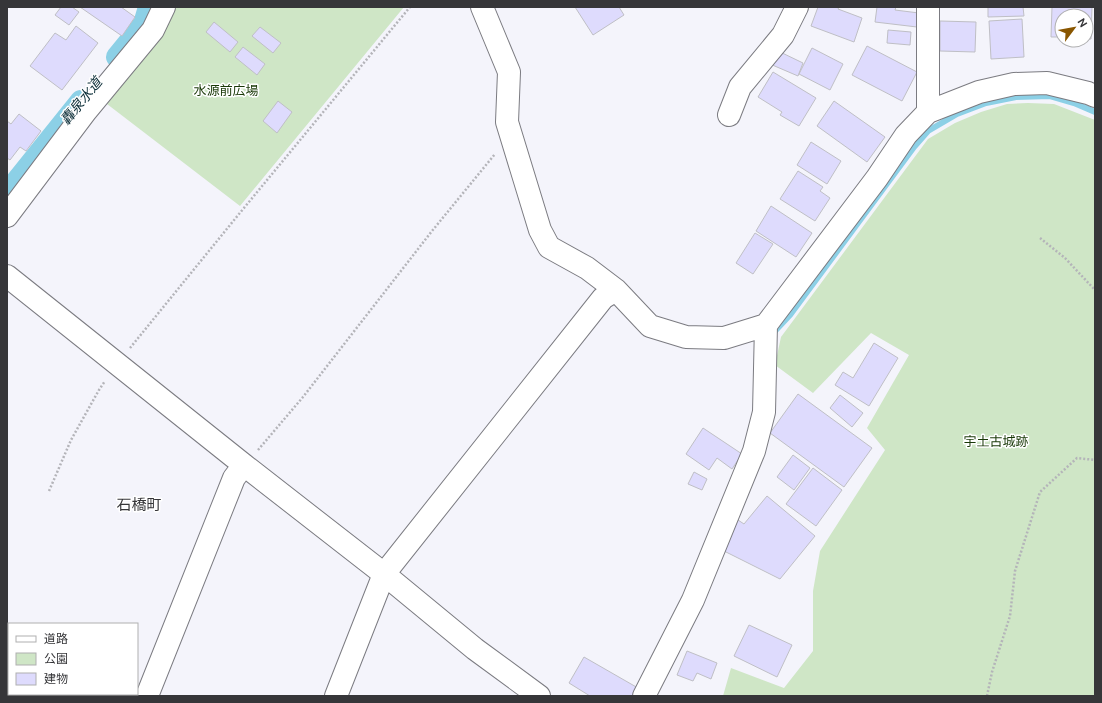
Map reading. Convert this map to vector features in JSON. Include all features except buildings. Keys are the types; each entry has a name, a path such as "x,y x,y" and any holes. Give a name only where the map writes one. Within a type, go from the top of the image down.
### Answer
{"street":[{"path":"7,216 86,111 153,30 164,7"},
{"path":"482,7 509,72 508,122 540,230 549,247 587,268 616,290 650,326 686,337 724,338 766,325"},
{"path":"729,115 740,87 783,35 797,7"},
{"path":"928,7 928,112"},
{"path":"644,696 693,600 754,451 764,412 766,325 877,178 906,135 928,112 979,92 1014,84 1047,83 1095,96"},
{"path":"7,276 244,465 384,574 475,649 539,696"},
{"path":"336,696 384,574 603,298 616,290"},
{"path":"147,696 234,478 244,465"}],"path":[{"path":"49,491 71,440 99,390 117,364 410,7"},
{"path":"244,465 303,397 432,230 497,151"},
{"path":"1040,238 1065,258 1095,290"},
{"path":"987,696 992,672 1010,616 1015,571 1040,492 1078,458 1095,460"}],"green space":[{"name":"水源前広場","path":"173,7 404,7 240,206 107,104 163,33"},
{"name":"宇土古城跡","path":"1007,104 1054,104 1095,120 1095,696 723,696 731,668 784,688 813,651 813,591 820,551 885,450 867,428 909,355 871,333 813,393 775,365 781,337 928,139 955,123 981,112"}],"waterway":[{"name":"轟泉水道","path":"117,57 144,24 149,7"},
{"path":"770,333 775,331 790,315 914,147 928,131 957,114 986,103 1016,97 1050,96 1074,103 1095,112"},
{"name":"轟泉水道","path":"7,193 81,101"}],"district":[{"name":"石橋町","path":"139,504"}]}
